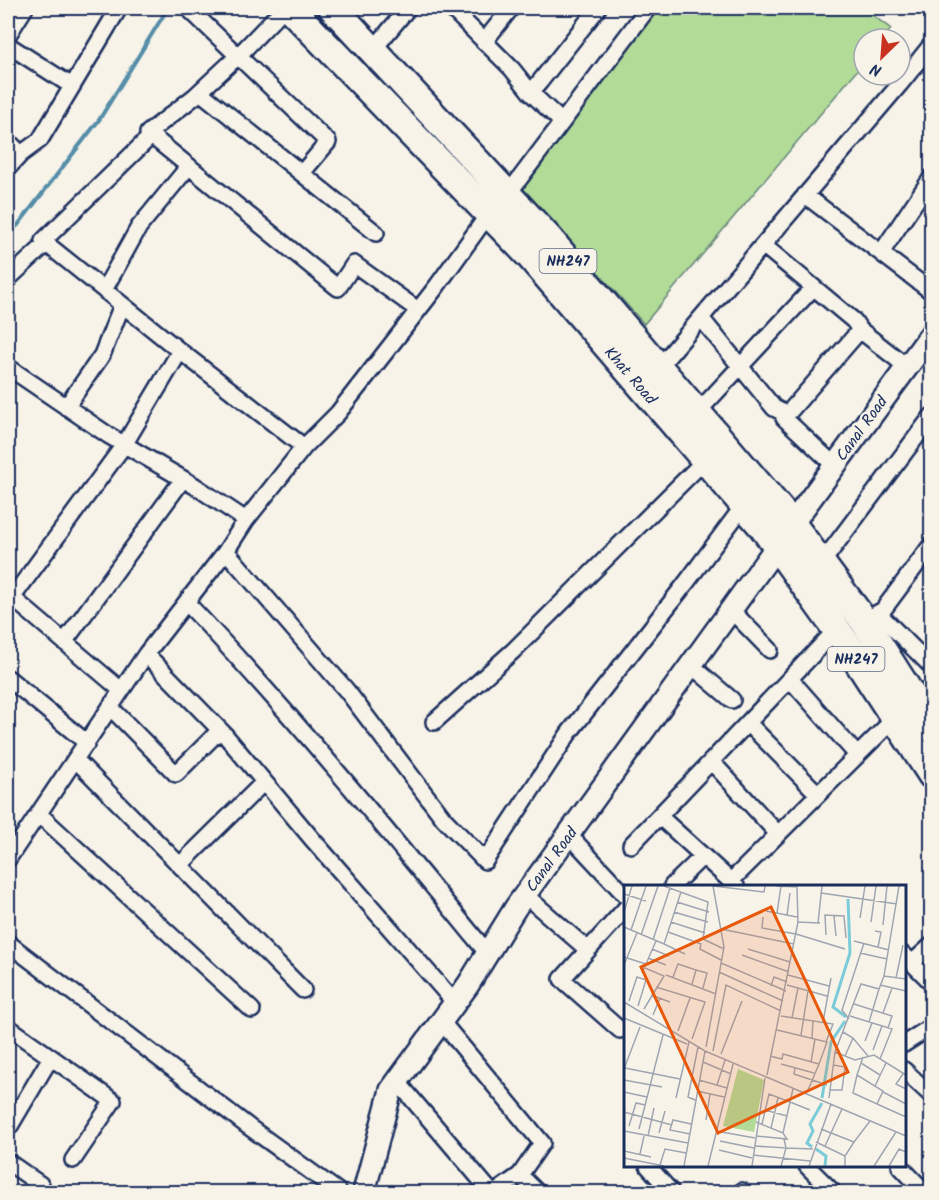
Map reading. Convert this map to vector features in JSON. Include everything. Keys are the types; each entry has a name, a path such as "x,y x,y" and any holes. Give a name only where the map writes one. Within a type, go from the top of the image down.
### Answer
{"highway":[{"name":"Khat Road","path":"290,8 499,203 659,367 697,413 784,535 837,629 932,775"},
{"name":"Khat Road","path":"333,8 373,50 499,203 529,255 744,505 821,564 871,617 932,728"}],"street":[{"path":"8,35 25,8"},
{"path":"8,168 21,154 40,140 119,8"},
{"path":"188,8 328,142 302,173"},
{"path":"148,132 201,91 284,8"},
{"path":"373,50 408,8"},
{"path":"452,8 512,69 531,93 562,122"},
{"path":"484,42 512,8"},
{"path":"531,93 597,8"},
{"path":"8,859 146,654 226,551 246,520 304,447 338,413 648,8"},
{"path":"659,367 932,44"},
{"path":"8,45 72,86"},
{"path":"201,91 376,233"},
{"path":"148,132 338,288 354,264 418,310"},
{"path":"148,132 149,138 43,241 304,447"},
{"path":"8,141 21,154"},
{"path":"104,291 139,227 189,166"},
{"path":"881,253 932,177"},
{"path":"805,195 932,292"},
{"path":"8,279 46,244"},
{"path":"763,245 854,321 860,330 906,366"},
{"path":"697,413 813,288"},
{"path":"66,407 102,354 122,305"},
{"path":"701,318 774,408 782,412 784,418 834,465"},
{"path":"784,418 860,330"},
{"name":"Canal Road","path":"364,1192 391,1090 488,954 525,895 732,611 834,465 932,333"},
{"path":"121,690 10,596 124,445 180,351"},
{"path":"9,371 246,520"},
{"path":"821,564 932,416"},
{"path":"434,722 513,651 705,460"},
{"path":"65,641 183,479"},
{"path":"226,551 347,691 444,819 485,861 569,734 686,584 744,505"},
{"path":"932,544 884,610 871,617 932,667"},
{"path":"187,603 242,661 488,954"},
{"path":"732,611 770,650"},
{"path":"631,845 837,629"},
{"path":"146,654 220,730 454,1003"},
{"path":"692,666 732,700"},
{"path":"8,678 87,743"},
{"path":"790,679 857,756"},
{"path":"110,707 176,774 220,730"},
{"path":"659,816 733,884 778,834 895,718"},
{"path":"748,723 818,794"},
{"path":"76,760 303,990"},
{"path":"711,761 778,834"},
{"path":"180,865 264,782"},
{"path":"39,814 252,1010"},
{"path":"569,835 624,894"},
{"path":"673,885 703,856"},
{"path":"525,895 588,950"},
{"path":"624,910 562,979 624,1030"},
{"path":"8,943 249,1127 339,1192"},
{"path":"932,945 908,959 932,983"},
{"path":"441,1021 542,1143 520,1174 496,1192"},
{"path":"906,1042 932,1026"},
{"path":"8,1027 113,1101 73,1161"},
{"path":"10,1126 51,1058"},
{"path":"906,1072 932,1096"},
{"path":"397,1081 491,1192"},
{"path":"8,1162 41,1185"},
{"path":"649,1167 671,1192"},
{"path":"808,1167 833,1192"},
{"path":"901,1167 922,1185"},
{"path":"520,1174 537,1192"}],"green space":[{"path":"652,8 863,8 888,27 852,27 852,76 644,324 521,186"}],"waterway":[{"path":"8,234 18,225 99,120 168,8"}]}
